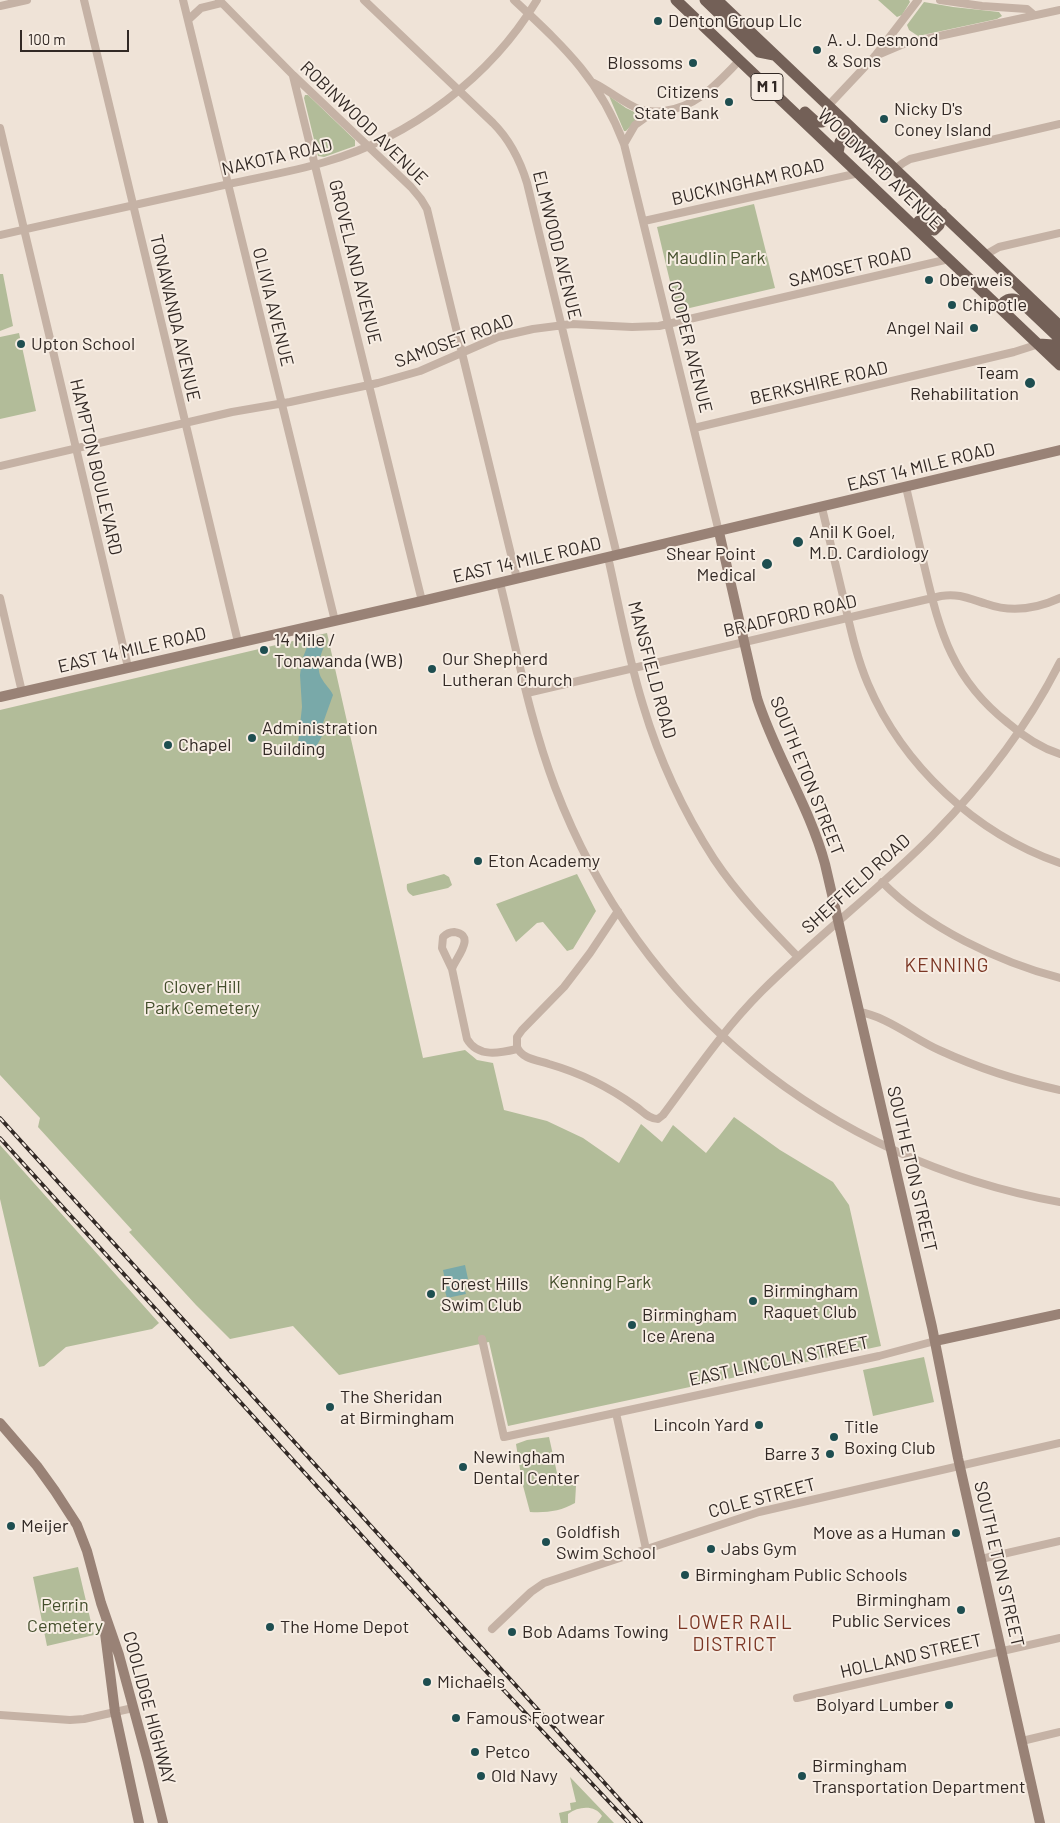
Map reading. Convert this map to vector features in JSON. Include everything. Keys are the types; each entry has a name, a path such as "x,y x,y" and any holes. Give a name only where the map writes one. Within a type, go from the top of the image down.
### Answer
{"main road":[{"name":"WOODWARD AVENUE","path":"676,0 687,5 740,60 1060,365"},
{"path":"705,0 759,52 774,55"},
{"name":"WOODWARD AVENUE","path":"717,0 1060,326"},
{"path":"762,81 772,84 816,122 825,120 828,106"},
{"path":"838,153 840,142 844,138 850,138 875,162 895,169"},
{"path":"859,173 871,174 930,230 937,228 942,213"},
{"path":"1004,311 1004,302 1007,300 1015,299 1021,302 1060,339"},
{"path":"1039,344 1053,345 1060,352"},
{"name":"EAST 14 MILE ROAD","path":"0,698 822,508 1060,450"},
{"name":"SOUTH ETON STREET","path":"719,532 764,718 780,756 806,807 817,835 839,920 1040,1823"},
{"name":"EAST LINCOLN STREET","path":"934,1340 1060,1314"},
{"name":"COOLIDGE HIGHWAY","path":"0,1423 37,1466 77,1525 90,1559 101,1603 119,1655 163,1823"},
{"name":"COOLIDGE HIGHWAY","path":"101,1603 115,1712 139,1823"}],"street":[{"path":"0,6 27,0"},
{"name":"TONAWANDA AVENUE","path":"84,0 238,642"},
{"name":"OLIVIA AVENUE","path":"183,0 335,621"},
{"name":"ELMWOOD AVENUE","path":"364,0 500,130 519,160 527,183 562,325 613,556"},
{"name":"COOPER AVENUE","path":"514,0 575,59 606,104 624,144 719,532"},
{"name":"NAKOTA ROAD","path":"0,235 316,165 368,146 417,121 459,90 498,52 537,0"},
{"path":"828,106 875,56 918,0"},
{"path":"940,0 982,6 1027,9 1034,15"},
{"name":"ROBINWOOD AVENUE","path":"188,20 201,8 220,2 418,195 427,209 517,579"},
{"path":"875,56 901,45 1060,10"},
{"path":"592,82 637,108 653,112 676,109 695,102 706,94 740,60"},
{"name":"GROVELAND AVENUE","path":"293,75 422,601"},
{"path":"624,144 635,125 653,112"},
{"path":"895,169 910,159 1060,124"},
{"name":"HAMPTON BOULEVARD","path":"0,128 128,667"},
{"name":"BUCKINGHAM ROAD","path":"644,221 859,173"},
{"path":"985,256 1000,247 1060,233"},
{"name":"SAMOSET ROAD","path":"0,466 185,422 369,385 420,371 510,334 562,325 643,327 669,324 949,259"},
{"name":"BERKSHIRE ROAD","path":"694,428 1005,354 1039,344"},
{"path":"906,487 932,598 943,636 960,671 980,698 999,717 1018,732 1060,754"},
{"path":"822,508 860,663 869,685 892,728 916,762 960,806 1002,836 1060,863"},
{"name":"MANSFIELD ROAD","path":"613,556 642,703 667,773 715,860 756,913 798,957"},
{"path":"500,583 542,749 562,806 585,854 618,911 672,983 722,1036 747,1058 798,1097 845,1126 890,1149 936,1169 1021,1194 1060,1202"},
{"name":"BRADFORD ROAD","path":"527,693 932,598 962,595 995,606 1016,610 1036,607 1060,598"},
{"path":"0,598 22,692"},
{"name":"SHEFFIELD ROAD","path":"519,1051 525,1057 562,1068 594,1081 619,1095 649,1117 658,1119 663,1115 722,1036 762,991 933,835 960,806 998,760 1018,732 1060,662"},
{"path":"882,882 921,914 965,941 1002,958 1060,978"},
{"path":"452,969 466,1034 472,1047 484,1052 519,1051 517,1037 564,987 590,953 618,911"},
{"path":"860,1012 875,1016 919,1041 982,1069 1060,1090"},
{"name":"EAST LINCOLN STREET","path":"482,1339 504,1437 879,1356 934,1340"},
{"path":"616,1413 646,1549"},
{"name":"COLE STREET","path":"492,1630 538,1586 646,1549 759,1512 1060,1443"},
{"path":"981,1559 1060,1541"},
{"name":"HOLLAND STREET","path":"797,1698 1060,1638"},
{"path":"0,1715 70,1720 84,1719 132,1708"},
{"path":"1022,1741 1060,1732"}],"green space":[{"path":"878,0 909,0 910,2 902,15 897,17"},
{"path":"924,2 999,12 1002,16 997,19 918,36 909,30 907,25"},
{"path":"305,95 308,95 355,140 355,146 324,157 318,156 304,98"},
{"path":"609,96 626,108 641,115 626,131 624,131"},
{"name":"Maudlin Park","path":"754,204 775,288 677,311 657,227"},
{"path":"0,274 3,274 13,326 0,331"},
{"path":"19,333 36,411 0,419 0,337"},
{"name":"Clover Hill Park Cemetery","path":"327,633 423,1058 465,1050 477,1060 493,1063 504,1110 547,1121 583,1138 619,1163 641,1124 662,1142 673,1125 706,1153 734,1117 780,1150 833,1182 849,1205 881,1346 508,1426 489,1342 339,1375 293,1326 230,1339 129,1232 132,1230 38,1127 40,1118 0,1075 0,710"},
{"path":"444,874 449,877 452,885 448,888 413,896 408,891 407,884"},
{"path":"577,874 596,911 573,949 567,951 543,922 537,923 516,942 496,904"},
{"path":"0,1145 159,1323 152,1329 66,1347 44,1366 39,1367 0,1199"},
{"path":"924,1357 934,1402 873,1416 863,1370"},
{"path":"549,1437 557,1473 564,1483 576,1486 575,1503 554,1511 530,1512 522,1482 516,1444 527,1440"},
{"name":"Perrin Cemetery","path":"78,1567 94,1635 47,1646 33,1577"},
{"path":"570,1777 614,1823 597,1823 602,1816 599,1812 591,1808 582,1808 568,1814 568,1823 561,1823 559,1813 571,1810 570,1803 576,1802"}],"water":[{"path":"317,641 323,641 325,644 319,661 319,670 322,679 333,695 323,723 322,736 316,747 308,749 298,743 302,707 300,675 302,660 307,647"},
{"path":"465,1265 468,1279 461,1281 463,1291 466,1294 447,1298 443,1270"}],"railway":[{"path":"0,1118 641,1823"},
{"path":"0,1138 465,1649 629,1823"}],"place":[{"name":"Denton Group Llc","path":"658,21"},
{"name":"A. J. Desmond & Sons","path":"817,50"},
{"name":"Blossoms","path":"693,63"},
{"name":"Citizens State Bank","path":"729,102"},
{"name":"Nicky D's Coney Island","path":"884,119"},
{"name":"Oberweis","path":"929,280"},
{"name":"Chipotle","path":"952,305"},
{"name":"Angel Nail","path":"974,328"},
{"name":"Upton School","path":"21,344"},
{"name":"Team Rehabilitation","path":"1030,383"},
{"name":"Anil K Goel, M.D. Cardiology","path":"798,542"},
{"name":"Shear Point Medical","path":"767,564"},
{"name":"14 Mile / Tonawanda (WB)","path":"264,650"},
{"name":"Our Shepherd Lutheran Church","path":"432,669"},
{"name":"Administration Building","path":"252,738"},
{"name":"Chapel","path":"168,745"},
{"name":"Eton Academy","path":"478,861"},
{"name":"Forest Hills Swim Club","path":"431,1294"},
{"name":"Birmingham Raquet Club","path":"753,1301"},
{"name":"Birmingham Ice Arena","path":"632,1325"},
{"name":"The Sheridan at Birmingham","path":"330,1407"},
{"name":"Lincoln Yard","path":"759,1425"},
{"name":"Title Boxing Club","path":"834,1437"},
{"name":"Barre 3","path":"830,1454"},
{"name":"Newingham Dental Center","path":"463,1467"},
{"name":"Meijer","path":"11,1526"},
{"name":"Move as a Human","path":"956,1533"},
{"name":"Goldfish Swim School","path":"546,1542"},
{"name":"Jabs Gym","path":"711,1549"},
{"name":"Birmingham Public Schools","path":"685,1575"},
{"name":"Birmingham Public Services","path":"961,1610"},
{"name":"The Home Depot","path":"270,1627"},
{"name":"Bob Adams Towing","path":"512,1632"},
{"name":"Michaels","path":"427,1682"},
{"name":"Bolyard Lumber","path":"949,1705"},
{"name":"Famous Footwear","path":"456,1718"},
{"name":"Petco","path":"475,1752"},
{"name":"Old Navy","path":"481,1776"},
{"name":"Birmingham Transportation Department","path":"802,1776"}],"district":[{"name":"KENNING","path":"947,966"},
{"name":"LOWER RAIL DISTRICT","path":"735,1634"}],"park label":[{"name":"Kenning Park","path":"600,1282"}]}
